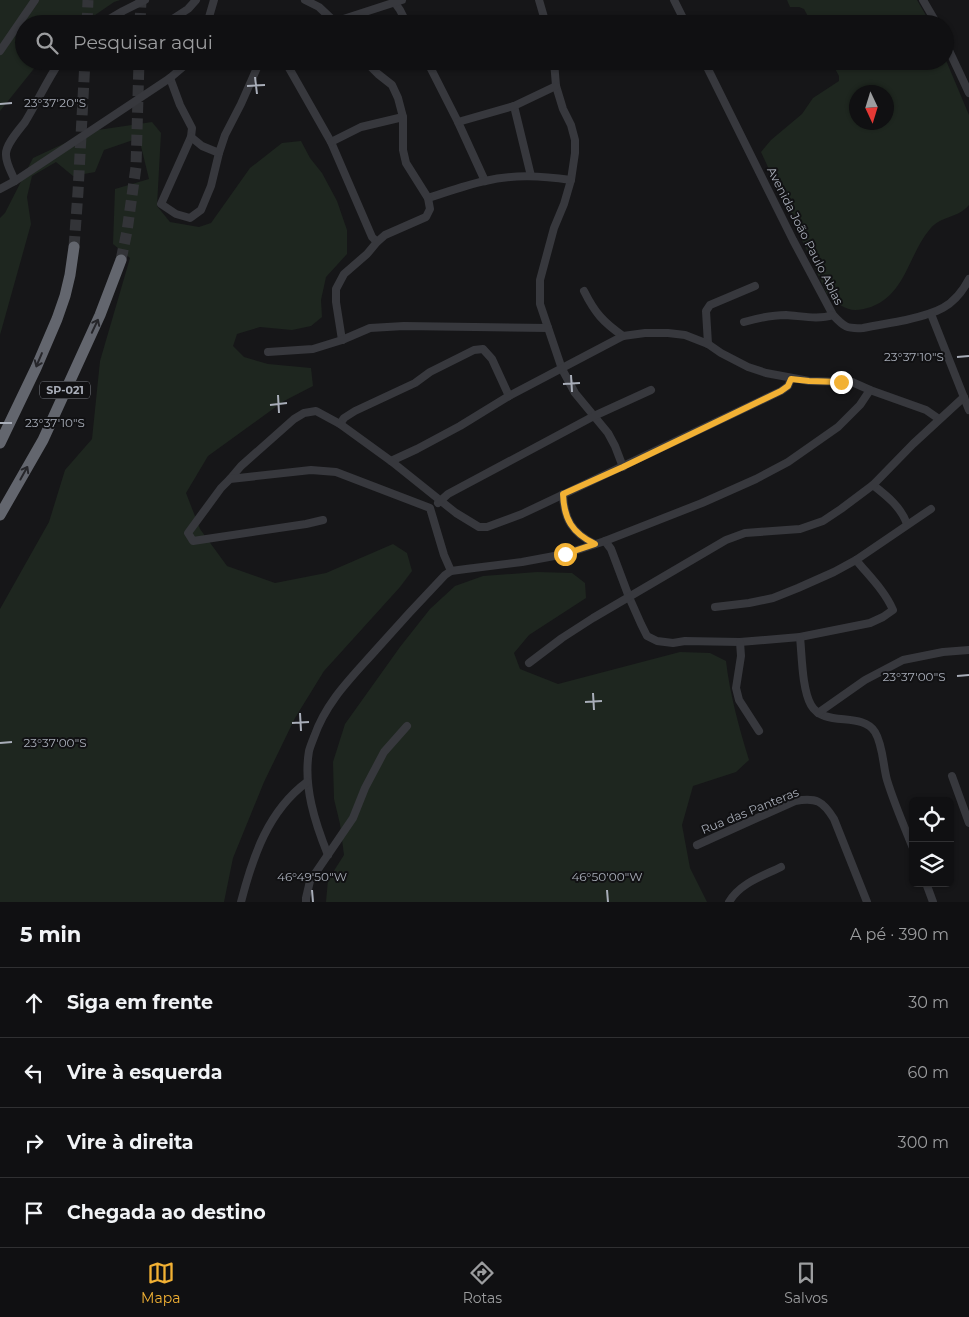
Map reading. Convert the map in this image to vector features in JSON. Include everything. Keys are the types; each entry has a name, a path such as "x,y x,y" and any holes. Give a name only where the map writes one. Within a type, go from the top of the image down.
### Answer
{"highway":[{"name":"SP-021","path":"0,443 28,386 57,319 68,282 74,248"},
{"name":"SP-021","path":"0,515 43,440 100,315 121,260"}],"street":[{"path":"25,15 35,0"},
{"path":"116,15 145,0"},
{"path":"179,15 188,9 196,0"},
{"path":"210,15 214,0"},
{"path":"305,0 319,7 326,15"},
{"path":"532,0 538,0 543,15"},
{"path":"674,0 682,15"},
{"path":"923,0 931,15"},
{"path":"358,15 398,2 402,15"},
{"path":"0,51 15,29"},
{"path":"954,61 969,93"},
{"path":"15,181 6,153 54,70"},
{"path":"0,189 15,181 179,70"},
{"path":"170,78 180,105 192,128 191,137 161,204 176,214 190,218 201,210 211,186 225,135 256,70"},
{"path":"290,70 331,142 372,237 377,242"},
{"path":"342,340 336,302 336,289 344,274 385,235 426,217 430,209 428,198 406,163 403,150 403,117 398,98 392,85 374,70"},
{"path":"431,70 485,180"},
{"path":"555,70 556,86 575,140 575,153 571,180 554,228 540,280 540,304 562,369 575,393 608,434 623,467"},
{"name":"Avenida João Paulo Ablas","path":"708,70 793,240 833,315 845,327 863,328 931,314 954,300 964,289 969,279"},
{"path":"458,122 514,106 556,86"},
{"path":"514,106 531,176"},
{"path":"331,142 361,127 403,117"},
{"path":"191,137 202,146 219,153"},
{"path":"428,198 485,180 531,176 571,180"},
{"path":"708,344 706,310 710,305 755,286"},
{"path":"584,291 591,306 607,325 624,336"},
{"path":"931,314 969,410"},
{"path":"744,322 760,317 825,318 833,315"},
{"path":"268,352 313,349 342,340 370,328 404,326 548,328"},
{"path":"391,461 460,426 509,396 624,336 645,333 685,335 708,344 748,367 791,379 852,382 926,410 939,419"},
{"path":"340,424 344,418 355,411 379,398 415,383 430,372 474,350 482,350 492,359 509,396"},
{"path":"323,520 193,540 188,532 241,466 272,437 304,413 316,411 340,424 391,461 456,513 479,527 487,527 522,514 781,391 788,386 791,379"},
{"path":"430,508 448,494 594,416 650,390"},
{"path":"328,855 315,818 308,782 309,751 318,725 339,691 444,575 451,571 557,556 605,541 702,503 756,479 788,462 838,427 860,405 870,390"},
{"path":"529,663 562,638 726,540 746,533 800,529 824,520 842,509 873,485 913,444 964,397"},
{"path":"230,479 311,470 336,472 430,508"},
{"path":"873,485 891,500 904,516 907,524"},
{"path":"563,494 564,509 574,529 582,538 595,544"},
{"path":"430,508 444,555 451,571"},
{"path":"715,607 773,598 834,572 856,560 931,509"},
{"path":"605,541 611,549 629,597 647,636 657,641 673,643 692,640 740,642 800,637 870,623 894,610 884,593 856,560"},
{"path":"800,637 806,690 811,705 818,713 869,725 875,732 888,781 911,842"},
{"path":"740,642 741,656 736,688 739,700 758,731"},
{"path":"818,713 865,680 903,660 943,652 969,650"},
{"path":"306,902 310,881 353,818 365,788 384,752 407,726"},
{"path":"952,776 969,823"},
{"path":"241,902 250,868 262,839 278,810 296,791 308,782"},
{"name":"Rua das Panteras","path":"697,845 795,802 806,799 815,800 822,803 834,819 867,902"},
{"path":"729,902 733,895 744,885 782,867"},
{"path":"927,887 933,902"}],"shaded area":[{"path":"0,0 120,0 95,15 15,15 15,70 33,70 0,111"},
{"path":"787,0 917,0 926,15 807,15 804,9 790,7"},
{"path":"836,70 950,70 969,115 969,205 960,213 939,221 930,229 892,293 883,301 871,307 857,310 842,306 827,294 761,152 771,140 802,114 813,98 839,81"},
{"path":"152,122 161,133 157,206 170,222 199,227 211,223 250,168 282,143 301,141 310,158 322,173 337,201 347,230 347,254 326,277 321,300 322,317 311,326 292,330 260,327 237,334 233,346 244,357 268,364 311,368 313,386 284,401 208,456 186,493 200,529 227,566 275,583 326,573 393,544 407,553 412,571 400,587 324,671 295,718 264,782 233,858 224,902 0,902 0,609 49,522 65,470 92,439 100,361 130,258 113,244 115,189 149,179 139,138 104,150 95,172 73,176 56,162 32,176 27,197 31,224 0,335 0,218 5,213 33,158 91,131"},
{"path":"537,572 572,573 585,583 586,598 529,635 514,653 520,669 558,684 680,652 710,653 726,661 735,711 749,760 736,772 693,786 682,825 690,868 707,902 326,902 328,880 344,855 340,824 334,799 333,762 345,724 400,647 430,609 455,586 483,576"}],"tunnel":[{"path":"87,15 88,0"},
{"path":"140,15 141,0"},
{"path":"74,247 85,70"},
{"path":"121,260 136,167 139,70"}],"route":[{"path":"565,554 595,544 582,538 574,529 564,509 563,494 781,391 788,386 791,379 841,382"}]}
